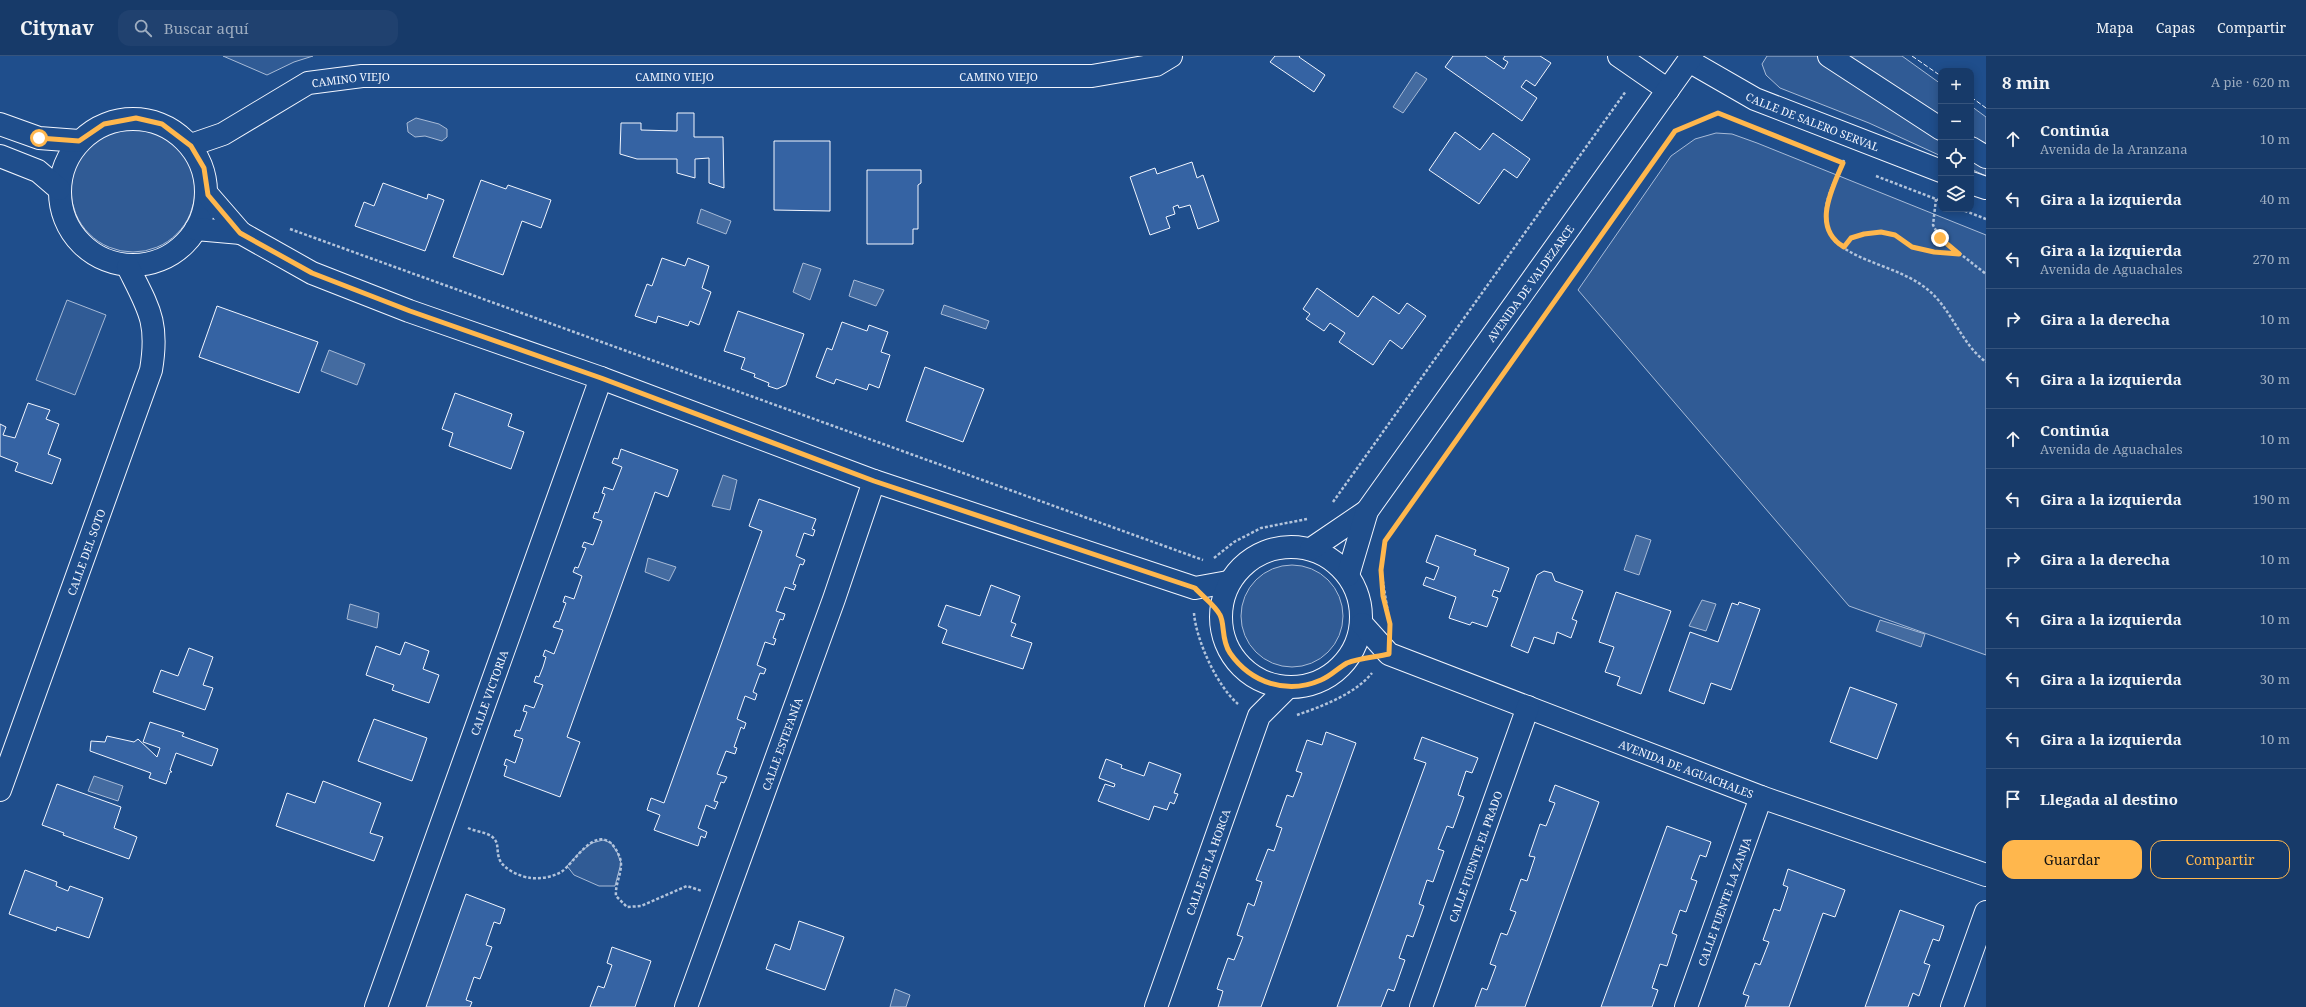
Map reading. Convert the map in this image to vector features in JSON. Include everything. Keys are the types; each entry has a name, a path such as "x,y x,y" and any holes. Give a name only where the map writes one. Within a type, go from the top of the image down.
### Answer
{"street":[{"name":"CAMINO VIEJO","path":"191,146 223,134 308,83 362,76 1092,76 1156,65 1171,56"},
{"path":"1619,56 1668,90"},
{"path":"1829,56 1938,127"},
{"name":"AVENIDA DE VALDEZARCE","path":"1348,575 1367,511 1691,58"},
{"name":"CALLE DE SALERO SERVAL","path":"1691,58 1755,99 1938,170"},
{"path":"136,118 162,124 191,146 204,168 208,195 196,229 189,240 175,253 156,262 128,267 109,262 80,243 64,220 59,189 66,162 79,141 104,124 136,118"},
{"path":"0,124 39,138 79,141"},
{"path":"1974,150 1986,157"},
{"path":"0,156 38,171 59,189"},
{"path":"208,195 240,233 312,273 410,311 601,378 874,481 1195,588 1228,582"},
{"path":"196,229 240,233"},
{"name":"CALLE DEL SOTO","path":"0,790 151,370 155,344 150,311 156,262"},
{"name":"CALLE DEL SOTO","path":"128,267 150,311"},
{"name":"CALLE VICTORIA","path":"376,1007 601,378"},
{"name":"CALLE ESTEFANÍA","path":"686,1007 834,599 874,481"},
{"name":"AVENIDA DE VALDEZARCE","path":"1311,549 1367,511"},
{"path":"1348,663 1359,643 1362,624 1358,596 1348,575 1331,560 1311,549 1289,546 1267,550 1247,560 1228,582 1220,615 1222,633 1229,650 1240,666 1254,677 1273,685 1288,687 1322,680 1348,663 1389,654"},
{"path":"1195,588 1220,615"},
{"name":"AVENIDA DE AGUACHALES","path":"1362,624 1389,654 1761,796 1986,875"},
{"name":"CALLE DE LA HORCA","path":"1254,677 1259,716"},
{"name":"CALLE DE LA HORCA","path":"1156,1007 1259,716 1288,687"},
{"name":"CALLE FUENTE EL PRADO","path":"1421,1007 1528,707"},
{"name":"CALLE FUENTE LA ZANJA","path":"1686,1007 1761,796"},
{"path":"1952,1007 1986,912"}],"path":[{"path":"1332,502 1640,71"},
{"path":"1385,541 1675,131 1718,113 1747,125"},
{"path":"1853,137 1827,201 1825,218 1830,234 1838,244 1902,272 1928,290 1945,309 1976,355 1986,362"},
{"path":"1836,160 1849,165"},
{"path":"1875,175 1936,199"},
{"path":"1937,193 1933,225 1940,238 1986,274"},
{"path":"1968,212 1986,219"},
{"path":"286,228 1209,562 1234,542 1261,528 1288,524 1314,517"},
{"path":"1844,247 1851,238 1864,234 1881,232 1895,235 1912,247 1934,252 1959,254"},
{"path":"1195,588 1194,615 1207,659 1237,703 1259,716 1288,718 1317,708 1364,683 1389,654 1390,624 1383,596 1381,570 1384,548"},
{"path":"443,819 490,836 498,844 499,859 511,872 530,878 548,878 562,871 580,852 592,843 603,840 611,843 617,852 621,863 615,886 616,896 627,907 641,906 687,886 726,898"}],"shaded area":[{"path":"223,56 313,56 294,62 267,75"},
{"path":"1767,56 1902,56 1938,82 1938,155 1869,123 1780,88 1766,75 1762,64"},
{"path":"1416,72 1427,79 1403,113 1393,107"},
{"path":"1974,108 1986,117 1986,176 1974,170"},
{"path":"416,118 439,124 447,129 447,137 442,141 425,136 415,137 408,132 407,123"},
{"path":"133,128 145,129 157,133 177,146 190,166 194,178 194,202 190,214 177,234 157,247 145,251 133,252 121,251 109,247 89,234 76,214 72,202 71,190 72,178 76,166 89,146 109,133 121,129"},
{"path":"1716,133 1732,134 1757,143 1986,235 1986,655 1849,606 1578,290 1671,156 1695,139"},
{"path":"701,209 731,221 726,234 697,223"},
{"path":"803,263 821,269 810,300 793,292"},
{"path":"854,280 884,290 876,306 849,296"},
{"path":"67,300 106,315 75,395 36,380"},
{"path":"944,305 989,321 986,329 941,314"},
{"path":"329,350 365,364 357,385 321,371"},
{"path":"723,475 737,480 730,510 712,506"},
{"path":"1636,535 1651,540 1639,575 1624,570"},
{"path":"648,558 676,567 669,581 645,572"},
{"path":"1292,565 1302,566 1321,573 1335,587 1342,606 1342,626 1335,645 1321,659 1302,666 1292,667 1282,666 1263,659 1249,645 1242,626 1241,616 1242,606 1249,587 1263,573 1282,566"},
{"path":"1702,600 1716,604 1706,631 1689,626"},
{"path":"350,604 379,613 377,628 347,619"},
{"path":"1880,620 1925,634 1921,647 1876,631"},
{"path":"94,776 123,786 118,801 88,791"},
{"path":"603,840 611,843 617,852 621,863 615,886 599,886 574,875 567,866 580,852 592,843"},
{"path":"895,989 910,995 906,1007 890,1007"}],"building":[{"path":"1275,56 1300,56 1299,57 1325,75 1314,92 1270,62"},
{"path":"1453,56 1485,56 1504,69 1508,62 1503,59 1505,56 1540,56 1551,63 1535,86 1526,80 1521,87 1537,98 1522,121 1445,67"},
{"path":"677,113 694,113 694,137 723,137 724,188 709,183 709,158 695,159 695,178 677,173 677,159 637,159 620,154 621,123 641,123 641,130 677,131"},
{"path":"1455,132 1480,150 1493,133 1530,159 1517,178 1504,169 1479,204 1429,170"},
{"path":"774,141 830,141 830,211 774,210"},
{"path":"1192,162 1197,178 1203,175 1219,221 1198,229 1190,205 1179,208 1178,205 1173,207 1175,214 1166,217 1170,228 1150,235 1130,177 1155,168 1157,174"},
{"path":"867,170 921,170 921,183 918,185 918,229 913,229 913,244 867,244"},
{"path":"481,180 506,189 508,185 551,200 541,228 522,221 503,275 453,257"},
{"path":"383,183 427,199 428,194 444,200 425,251 355,226 364,202 374,206"},
{"path":"662,258 685,266 688,258 709,266 702,288 711,292 699,325 690,321 688,326 658,316 656,323 635,316 647,284 652,286"},
{"path":"1317,288 1358,317 1373,296 1399,314 1407,303 1426,316 1402,349 1390,340 1373,365 1339,342 1345,333 1330,323 1324,331 1306,319 1310,314 1303,309"},
{"path":"217,306 318,342 299,393 199,357"},
{"path":"738,311 804,334 786,385 777,389 768,386 769,383 754,377 755,374 741,369 745,358 724,351"},
{"path":"842,322 867,331 869,325 888,332 881,352 890,355 879,388 869,384 867,390 836,379 834,384 816,377 827,348 832,350"},
{"path":"925,367 984,389 963,442 906,421"},
{"path":"455,393 512,414 508,426 524,432 511,469 449,446 453,433 442,429"},
{"path":"28,403 50,410 46,419 59,424 48,454 61,459 52,484 15,471 18,463 0,456 0,424 6,427 3,435 15,438"},
{"path":"621,449 678,470 668,497 655,492 567,737 580,742 560,797 504,776 507,766 504,765 506,759 515,763 523,739 514,736 516,730 520,731 527,712 523,711 525,705 534,708 543,685 534,682 536,676 539,677 543,667 546,657 543,656 545,650 554,654 563,630 553,627 556,621 559,622 566,603 563,602 565,596 574,599 582,576 573,572 575,567 578,568 586,548 582,547 584,542 593,545 602,521 593,518 595,512 598,513 605,494 602,493 604,487 613,490 622,467 612,463 614,458 618,459"},
{"path":"759,499 816,519 812,529 815,530 813,536 804,533 796,556 805,560 803,565 800,564 793,584 796,585 794,590 785,587 776,611 785,614 783,620 780,619 773,638 776,639 774,645 765,642 757,665 766,669 764,674 760,673 753,692 757,694 755,700 745,696 737,719 746,723 744,729 741,727 734,747 737,748 735,754 726,751 717,774 727,777 724,783 721,782 714,801 718,802 715,809 706,805 698,828 707,832 705,838 701,836 698,846 654,830 660,815 647,810 651,798 664,803 762,531 749,526"},
{"path":"1436,535 1476,550 1474,555 1509,568 1500,592 1494,590 1492,596 1498,598 1487,627 1472,622 1470,625 1449,618 1456,597 1423,585 1426,577 1434,580 1439,567 1426,562"},
{"path":"1544,571 1552,573 1555,581 1583,591 1572,619 1577,621 1571,638 1557,632 1554,644 1534,637 1528,653 1511,646 1537,575"},
{"path":"991,585 1020,596 1011,622 1016,624 1011,636 1032,643 1023,669 942,643 947,630 938,626 946,605 980,616"},
{"path":"1616,592 1671,611 1641,694 1617,685 1620,677 1605,672 1614,647 1599,642"},
{"path":"1739,602 1760,609 1731,690 1711,683 1704,704 1669,691 1690,632 1718,642 1732,603 1738,605"},
{"path":"405,642 429,651 423,669 439,675 429,703 392,690 394,685 366,675 376,646 400,655"},
{"path":"189,648 213,657 203,685 213,688 205,710 153,692 161,670 178,676"},
{"path":"1850,687 1897,704 1877,759 1830,742"},
{"path":"374,719 427,738 412,781 358,761"},
{"path":"150,722 184,733 182,736 218,749 212,766 176,753 170,770 172,772 170,772 166,784 149,778 151,773 90,751 91,741 105,742 107,736 134,742 138,739 157,757 160,748 143,742"},
{"path":"1326,732 1356,743 1261,1007 1218,1007 1223,991 1217,989 1219,983 1228,958 1234,960 1243,937 1237,935 1248,903 1254,906 1262,882 1256,880 1268,849 1274,851 1282,828 1276,826 1287,795 1293,797 1302,773 1296,771 1307,740 1322,745"},
{"path":"1422,737 1478,758 1472,773 1466,771 1458,795 1464,797 1453,828 1447,826 1438,849 1444,851 1433,882 1427,880 1419,904 1424,906 1413,937 1407,935 1399,958 1405,960 1394,991 1388,989 1381,1007 1337,1007 1426,763 1414,759"},
{"path":"1106,759 1122,765 1121,768 1144,776 1149,762 1181,774 1174,793 1178,794 1174,804 1170,802 1167,810 1154,806 1149,820 1098,801 1105,784 1114,787 1115,784 1099,778"},
{"path":"323,781 381,803 370,833 383,837 374,861 276,826 287,793 315,803"},
{"path":"57,784 121,807 114,828 137,837 129,859 63,835 64,833 42,825"},
{"path":"1555,785 1599,802 1525,1007 1475,1007 1482,988 1487,990 1496,966 1490,964 1501,933 1507,935 1516,912 1510,910 1521,879 1527,881 1535,857 1529,856 1540,824 1546,826 1555,803 1549,801"},
{"path":"1667,826 1711,842 1706,857 1700,855 1691,879 1697,881 1686,912 1680,910 1672,933 1677,935 1667,966 1660,964 1652,988 1658,990 1652,1007 1601,1007"},
{"path":"1788,869 1845,890 1835,917 1823,913 1789,1007 1745,1007 1749,996 1743,994 1755,963 1760,965 1769,942 1763,940 1774,909 1780,911 1788,887 1783,885"},
{"path":"25,870 57,882 56,886 68,891 70,886 103,898 89,938 57,927 56,931 9,914"},
{"path":"466,894 505,909 500,924 494,922 486,945 492,947 480,979 474,977 466,1000 472,1002 470,1007 426,1007"},
{"path":"1900,910 1944,926 1939,941 1933,939 1924,963 1930,965 1919,996 1913,993 1908,1007 1865,1007"},
{"path":"799,921 844,937 825,990 766,969 775,944 790,950"},
{"path":"612,947 651,961 635,1007 590,1007 598,986 604,988 612,965 607,963"}],"fence":[{"path":"1912,56 1938,74"},
{"path":"1974,99 1986,108"}],"route":[{"path":"39,138 79,141 104,124 136,118 162,124 191,146 204,168 208,195 240,233 312,273 410,311 601,378 874,481 1195,588 1220,615 1222,633 1229,650 1240,666 1254,677 1273,685 1288,687 1297,687 1322,680 1348,663 1389,654 1390,624 1383,596 1381,570 1385,541 1675,131 1718,113 1843,163 1827,201 1825,218 1830,234 1838,244 1844,247 1851,238 1864,234 1881,232 1895,235 1912,247 1934,252 1959,254 1940,238"}]}
